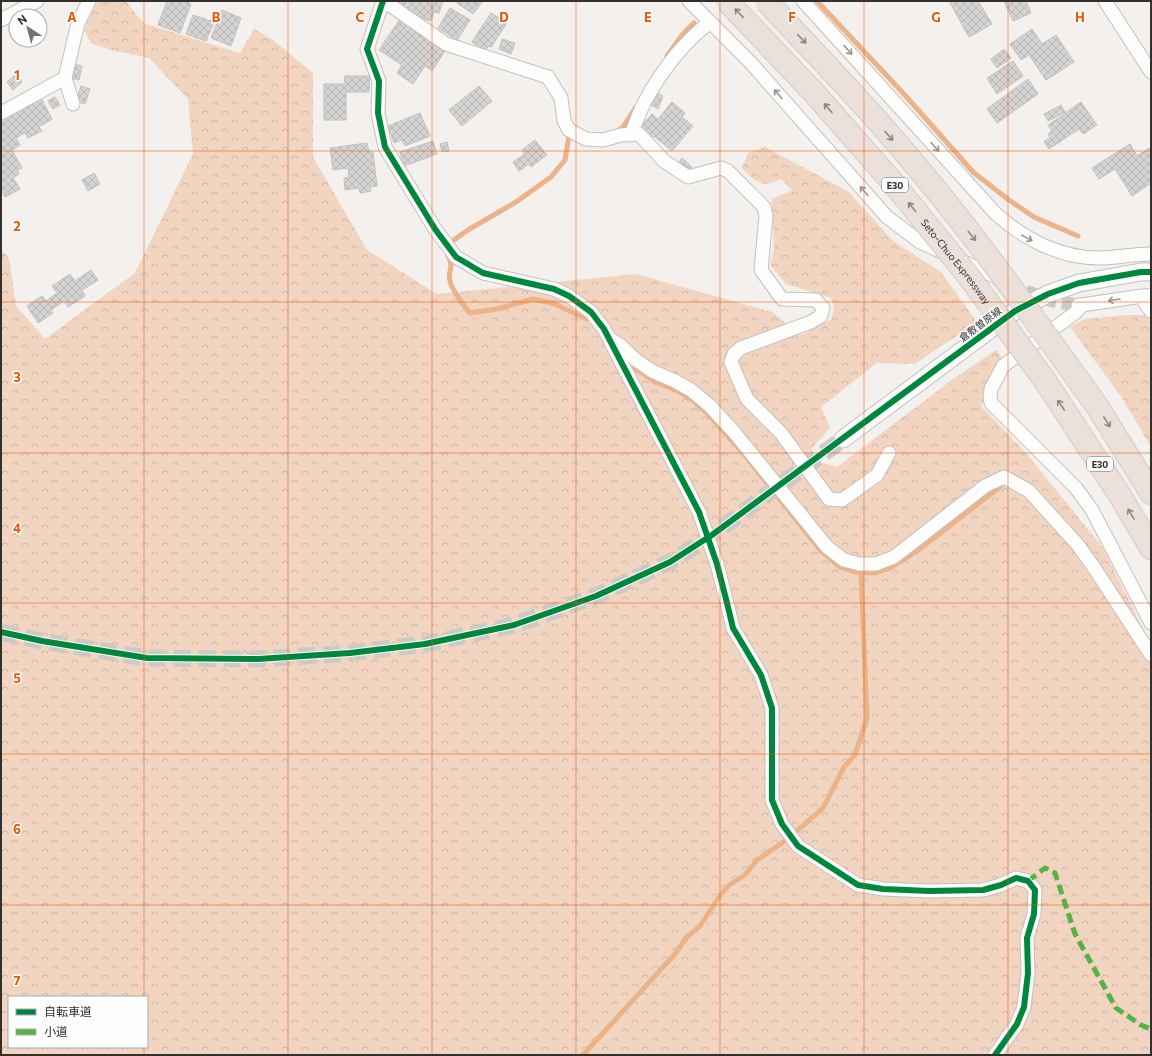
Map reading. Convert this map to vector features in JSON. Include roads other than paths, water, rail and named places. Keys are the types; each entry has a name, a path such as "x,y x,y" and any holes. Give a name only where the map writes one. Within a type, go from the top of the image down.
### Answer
{"highway":[{"name":"Seto-Chuo Expressway","path":"727,1 816,95 894,184 970,278 1046,382 1119,494 1151,548"},
{"name":"E30","path":"766,1 838,77 917,167 992,260 1097,406 1151,493"}],"street":[{"path":"1,20 37,1"},
{"path":"73,104 66,78 78,23 89,1"},
{"path":"889,454 877,475 842,500 830,499 780,433 747,399 731,362 734,354 741,348 811,322 821,316 823,308 816,300 782,299 760,270 766,216 764,208 728,171 721,168 688,177 664,161 639,134 621,135 603,140 586,138 569,130 564,121 561,98 548,77 446,44 384,1 368,49 379,81 378,113 385,147 435,229 456,257 483,273 554,290 569,296 591,312 604,329 698,512 717,564 733,628 761,676 772,708 772,800 782,824 798,846 858,885 883,889 929,891 983,890 1001,885 1016,878 1028,881 1036,890 1034,914 1027,938 1028,973 1024,1007 1017,1024 995,1055"},
{"path":"689,1 750,62 887,217 920,242 1026,291"},
{"path":"803,1 975,192 1010,227 1038,243 1064,254 1098,258 1151,254"},
{"path":"1105,1 1151,72"},
{"path":"631,135 645,103 662,74 680,50 710,22"},
{"path":"1,113 66,78"},
{"name":"倉敷曽原線","path":"843,439 1015,311 1048,294 1079,282 1141,272 1151,272"},
{"path":"1148,296 1080,305 1075,313 1004,366 991,389 990,397 991,403 1076,488 1084,499 1099,523 1151,623"},
{"path":"1148,296 1145,303 1151,311"},
{"path":"609,338 652,371 691,390 710,406 734,432 827,547 844,560 859,564 876,564 894,557 984,486 1004,476 1029,491 1078,545 1151,655"}],"waterway":[{"path":"817,1 904,94 973,172 1034,217 1078,236"},
{"path":"667,56 683,34 694,23"},
{"path":"616,132 623,127 636,107"},
{"path":"451,242 468,230 516,202 551,177 565,160 569,136 571,134"},
{"path":"448,256 451,264 449,275 451,285 458,298 470,313 497,309 533,299 552,303 587,319"},
{"path":"624,358 632,366 655,382 676,390 691,399 708,414 743,453 820,550 840,567 856,572 874,573 890,568 917,551 1000,487"},
{"path":"798,830 823,808 844,767 855,755 867,718 861,572"},
{"path":"583,1055 675,954 686,938 700,926 728,886 745,875 757,860 785,841"}],"tunnel":[{"path":"1026,291 1052,301 1078,305"},
{"path":"1,632 42,641 147,658 258,659 350,653 425,644 514,625 596,596 670,562 712,535 843,439"}]}
